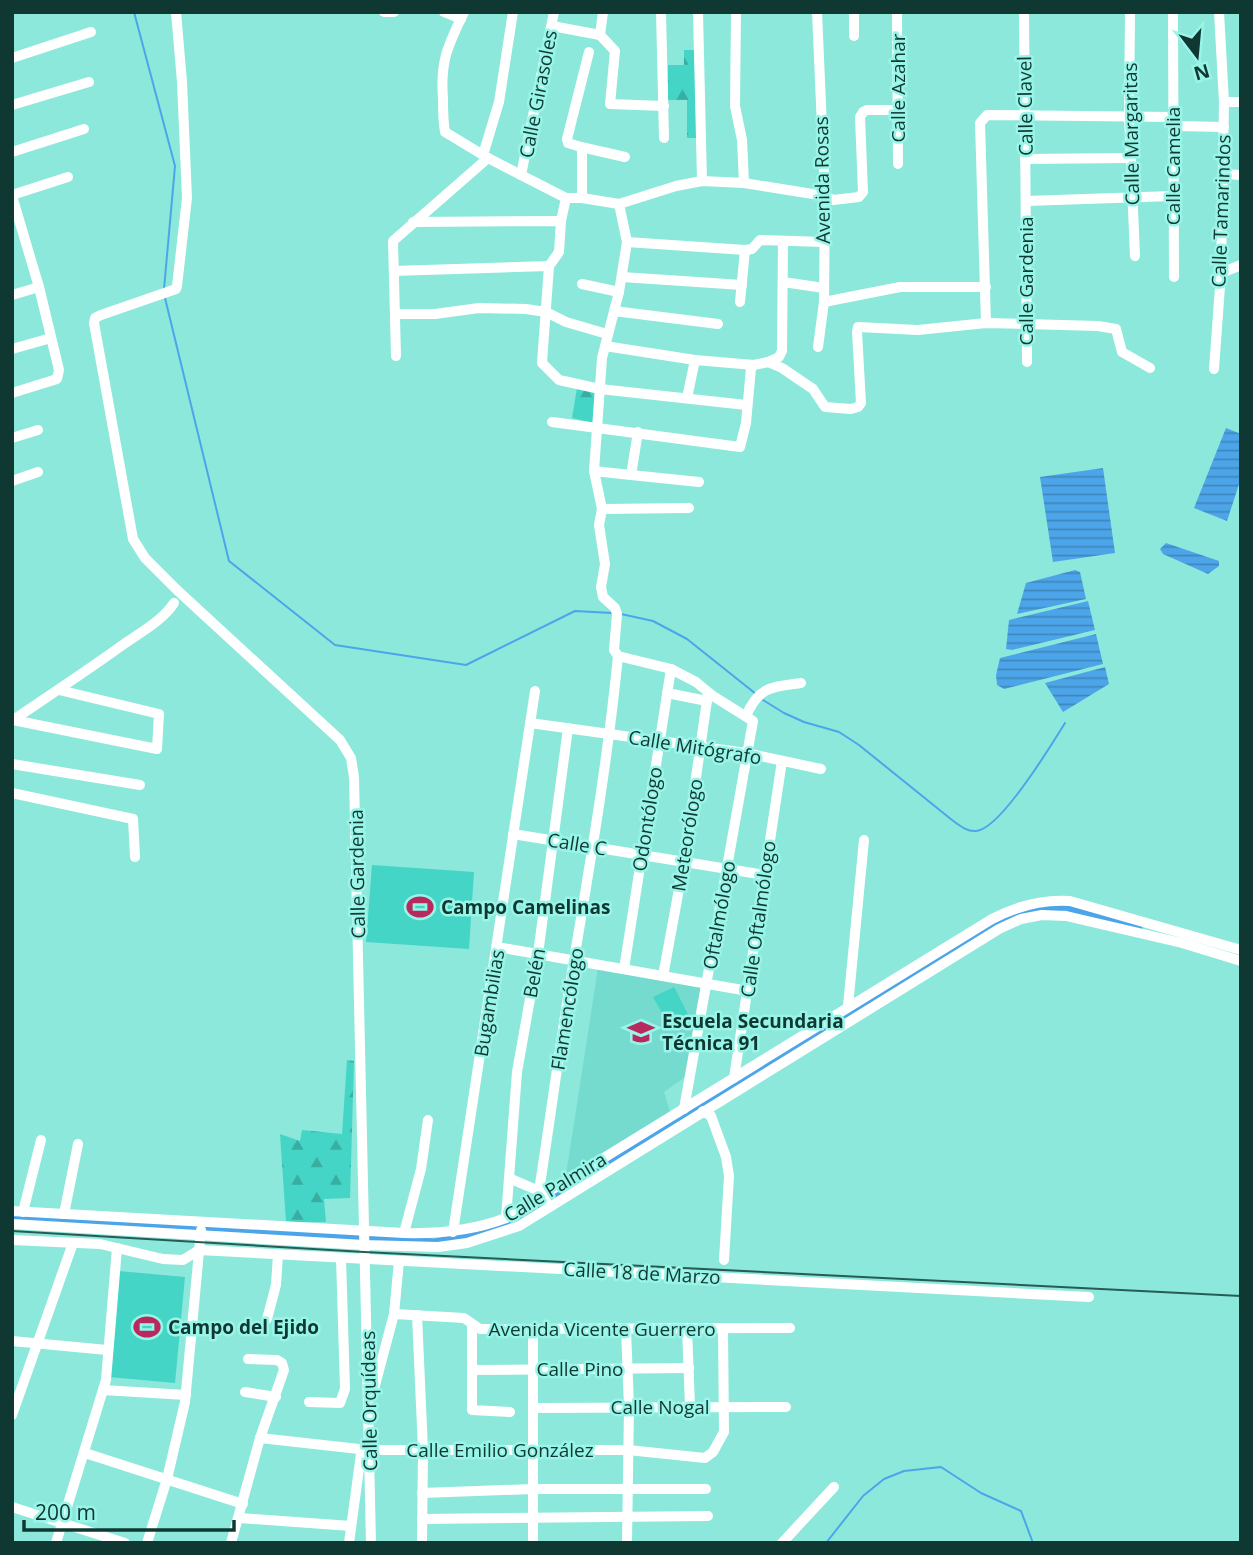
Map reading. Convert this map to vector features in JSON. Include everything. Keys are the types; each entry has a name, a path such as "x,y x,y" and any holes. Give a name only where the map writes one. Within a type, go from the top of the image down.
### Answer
{"street":[{"name":"Calle Gardenia","path":"176,12 187,198 177,286 176,289 101,315 95,318 94,323 132,539 145,558 177,590 340,740 351,758 354,776 365,1259"},
{"path":"384,12 394,12"},
{"path":"444,12 462,16 450,40 443,64 442,120 445,132 485,157 566,198 620,204 676,186 702,181 744,183 843,200 861,195 860,117 867,110 898,110"},
{"path":"396,356 393,241 485,157 499,102 513,12"},
{"name":"Calle Girasoles","path":"522,175 554,12"},
{"path":"600,35 603,12"},
{"path":"660,12 664,138"},
{"path":"698,12 702,181"},
{"path":"736,12 735,106 742,139 744,183"},
{"name":"Avenida Rosas","path":"817,12 825,196 824,302 818,347"},
{"path":"854,12 854,36"},
{"name":"Calle Azahar","path":"897,12 898,164"},
{"name":"Calle Clavel","path":"1024,12 1026,201"},
{"name":"Calle Margaritas","path":"1130,12 1129,116 1135,256"},
{"name":"Calle Camelia","path":"1173,12 1174,277"},
{"name":"Calle Tamarindos","path":"1214,369 1221,272 1224,127 1219,12"},
{"path":"552,26 600,35 615,51 610,104 664,106"},
{"path":"12,58 91,32"},
{"path":"589,52 568,143 625,157"},
{"path":"12,105 89,82"},
{"path":"1224,102 1241,102"},
{"path":"986,323 980,122 983,117 1129,116 1224,127"},
{"path":"12,152 84,129"},
{"path":"581,147 582,198"},
{"path":"1025,159 1131,158"},
{"path":"1223,174 1241,175"},
{"path":"12,393 57,379 59,370 39,287 12,196 68,177"},
{"path":"1026,201 1173,196"},
{"path":"566,198 559,252 549,266 542,363 559,380 600,389 746,405"},
{"name":"Calle Gardenia","path":"1026,201 1027,362"},
{"name":"Flamencólogo","path":"545,1199 574,961 611,734 618,656 613,643 617,614 615,608 603,597 601,587 605,564 599,525 603,509 594,471 605,346 619,292 627,242 620,204"},
{"path":"413,222 561,221"},
{"path":"12,242 25,238"},
{"path":"627,242 745,250 752,249 760,240 823,242"},
{"path":"605,346 695,360 754,365 779,357 782,351 783,242"},
{"path":"740,302 745,250"},
{"path":"1221,272 1241,265"},
{"path":"394,271 549,266"},
{"path":"622,277 742,285"},
{"path":"783,282 824,288"},
{"path":"582,284 619,292"},
{"path":"12,296 39,287"},
{"path":"824,302 900,287 986,287"},
{"path":"395,314 435,314 479,308 546,312 566,322 607,334"},
{"path":"614,311 718,324"},
{"path":"768,362 813,389 825,407 851,409 861,403 858,327 918,330 986,323 1098,326 1116,329 1122,352 1150,368"},
{"path":"12,349 51,338"},
{"path":"687,398 695,360"},
{"path":"552,422 740,447 746,423 751,368 754,365"},
{"path":"12,438 38,430"},
{"path":"631,475 638,432"},
{"path":"594,471 699,482"},
{"path":"12,481 38,472"},
{"path":"603,509 688,508"},
{"path":"13,720 151,624 174,603"},
{"path":"618,656 671,669 696,682 708,697"},
{"name":"Odontólogo","path":"624,969 671,669"},
{"path":"667,693 708,697 750,719 759,696 775,686 801,683"},
{"path":"13,720 157,749 159,713 59,690"},
{"name":"Bugambilias","path":"453,1232 535,691"},
{"name":"Meteorólogo","path":"663,976 684,862 708,697"},
{"name":"Oftalmólogo","path":"684,1109 747,753 750,719"},
{"name":"Calle Mitógrafo","path":"530,723 747,753 821,769"},
{"name":"Belén","path":"506,1218 517,1072 538,954 568,727"},
{"name":"Calle Oftalmólogo","path":"734,1078 782,761"},
{"path":"12,764 140,785"},
{"path":"12,793 133,819 135,857"},
{"name":"Calle C","path":"513,834 765,875"},
{"path":"848,1006 864,840"},
{"name":"Calle Palmira","path":"18,1212 201,1228 364,1238 404,1233 453,1232 491,1224 545,1199 657,1133 684,1109 848,1006 992,919 1031,903 1070,901 1241,950"},
{"path":"657,1133 703,1111 999,929 1021,919 1042,915 1066,916 1182,943 1241,961"},
{"path":"497,947 748,991"},
{"path":"703,1111 711,1116 726,1157 729,1176 724,1260"},
{"path":"404,1233 421,1169 428,1120"},
{"path":"18,1212 41,1140"},
{"path":"71,1227 78,1144"},
{"path":"12,1224 201,1228 364,1238 438,1247 467,1243 519,1226 545,1199 509,1178"},
{"path":"147,1543 167,1479 186,1395 201,1228"},
{"name":"Calle 18 de Marzo","path":"12,1240 100,1244 163,1259 183,1260 199,1250 1089,1297"},
{"path":"12,1415 73,1243"},
{"path":"56,1543 103,1390 117,1248"},
{"path":"267,1319 276,1285 278,1255"},
{"path":"309,1402 340,1403 345,1389 341,1258"},
{"name":"Calle Orquídeas","path":"365,1259 372,1543"},
{"path":"370,1403 394,1314 399,1261"},
{"name":"Avenida Vicente Guerrero","path":"394,1314 464,1318 480,1329 790,1328"},
{"path":"417,1315 422,1543"},
{"path":"472,1324 472,1410 510,1412"},
{"path":"687,1328 690,1406"},
{"path":"533,1329 533,1543"},
{"path":"625,1329 629,1407 627,1543"},
{"path":"723,1329 724,1407"},
{"path":"12,1340 107,1350"},
{"path":"231,1543 260,1438 284,1370 282,1363 277,1360 248,1359"},
{"name":"Calle Pino","path":"472,1370 689,1368"},
{"path":"103,1390 186,1395"},
{"path":"245,1392 276,1397"},
{"name":"Calle Emilio González","path":"371,1450 628,1450 705,1458 713,1452 723,1436 724,1407"},
{"name":"Calle Nogal","path":"533,1408 786,1407"},
{"path":"260,1438 359,1449 361,1454 349,1543"},
{"path":"85,1452 243,1504"},
{"path":"782,1543 834,1487"},
{"path":"422,1493 533,1489 706,1489"},
{"path":"12,1507 125,1543"},
{"path":"422,1519 708,1516"},
{"path":"240,1518 351,1526"}],"shaded area":[{"path":"1226,428 1241,434 1241,478 1227,521 1194,508"},
{"path":"1103,468 1115,553 1053,562 1040,477"},
{"path":"1166,543 1219,561 1219,566 1208,574 1163,554 1160,549"},
{"path":"1075,570 1080,572 1086,599 1017,614 1026,583"},
{"path":"1088,601 1095,630 1012,650 1006,649 1009,620"},
{"path":"1096,634 1103,664 1004,689 997,685 1000,658"},
{"path":"1105,667 1109,684 1063,712 1045,683"},
{"name":"Escuela Secundaria Técnica 91","path":"598,968 702,987 685,1077 664,1092 670,1112 566,1175"}],"green space":[{"path":"684,50 697,50 698,138 687,138 687,100 668,100 668,65 684,65"},
{"path":"577,388 595,391 594,423 572,418"},
{"name":"Campo Camelinas","path":"372,865 474,872 469,949 366,942"},
{"path":"674,987 689,1016 669,1025 653,997"},
{"path":"347,1060 354,1061 350,1198 324,1199 326,1222 286,1222 280,1134 300,1141 302,1130 342,1134"},
{"name":"Campo del Ejido","path":"119,1271 185,1277 175,1383 109,1377"}],"waterway":[{"path":"134,12 175,166 164,289"},
{"path":"165,298 229,561 335,645 466,665 575,611 612,613"},
{"path":"621,614 653,621 687,639 756,694"},
{"path":"763,700 804,722 839,732 952,820 973,831 986,827 1011,802 1065,723"},
{"path":"12,1219 435,1242 490,1231 511,1222 987,928 1019,912 1065,907 1139,928"},
{"path":"826,1543 863,1496 884,1479 904,1471 941,1467 981,1493 1021,1511 1033,1543"}],"railway":[{"path":"12,1231 364,1252 1241,1296"}],"place":[{"name":"Campo Camelinas","path":"420,907"},
{"name":"Escuela Secundaria Técnica 91","path":"641,1032"},
{"name":"Campo del Ejido","path":"147,1327"}]}
